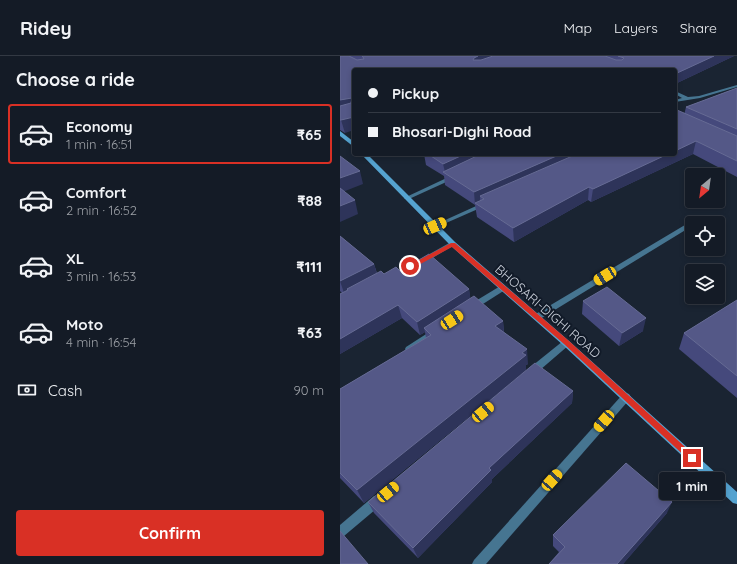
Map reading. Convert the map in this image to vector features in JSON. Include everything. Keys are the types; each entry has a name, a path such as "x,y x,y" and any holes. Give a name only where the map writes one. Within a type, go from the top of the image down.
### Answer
{"street":[{"path":"677,101 700,97 737,86"},
{"path":"677,93 687,99"},
{"path":"340,133 352,143"},
{"name":"BHOSARI-DIGHI ROAD","path":"366,156 453,244 566,343 737,499"},
{"path":"407,198 461,173"},
{"path":"435,226 492,201"},
{"path":"537,317 685,227"},
{"path":"410,266 453,244"},
{"path":"463,313 502,288"},
{"path":"398,355 444,326"},
{"path":"523,378 566,343"},
{"path":"478,564 626,397"},
{"path":"340,532 383,496"}],"building":[{"path":"340,56 349,56 357,60 364,59 362,56 478,56 473,60 481,60 493,56 605,56 616,60 622,60 624,58 618,56 714,56 677,73 677,68 352,68 352,98 340,100"},
{"path":"737,88 737,129 686,107"},
{"path":"352,98 352,117 340,120 340,106 351,103"},
{"path":"677,110 737,136 737,161 696,141 677,150"},
{"path":"340,156 360,171 340,178"},
{"path":"431,156 461,156 443,164"},
{"path":"477,156 556,156 474,192 443,172"},
{"path":"572,156 664,156 593,189 589,187 513,228 475,203 484,199 480,196"},
{"path":"340,188 355,200 340,206"},
{"path":"340,236 374,264 340,281"},
{"path":"429,254 469,289 417,322 398,305 340,339 340,294 381,271 384,274 396,267 400,271"},
{"path":"607,287 646,318 622,333 583,301"},
{"path":"474,296 503,321 495,326 527,349 522,353 526,355 357,490 340,473 340,389 431,335 424,328"},
{"path":"737,300 737,376 684,333"},
{"path":"535,363 573,391 489,468 491,470 413,548 368,502"},
{"path":"626,463 672,502 617,564 549,564 565,547 553,535"},
{"path":"340,531 368,564 340,564"}],"route":[{"path":"410,266 453,244 566,343 692,458"}]}
